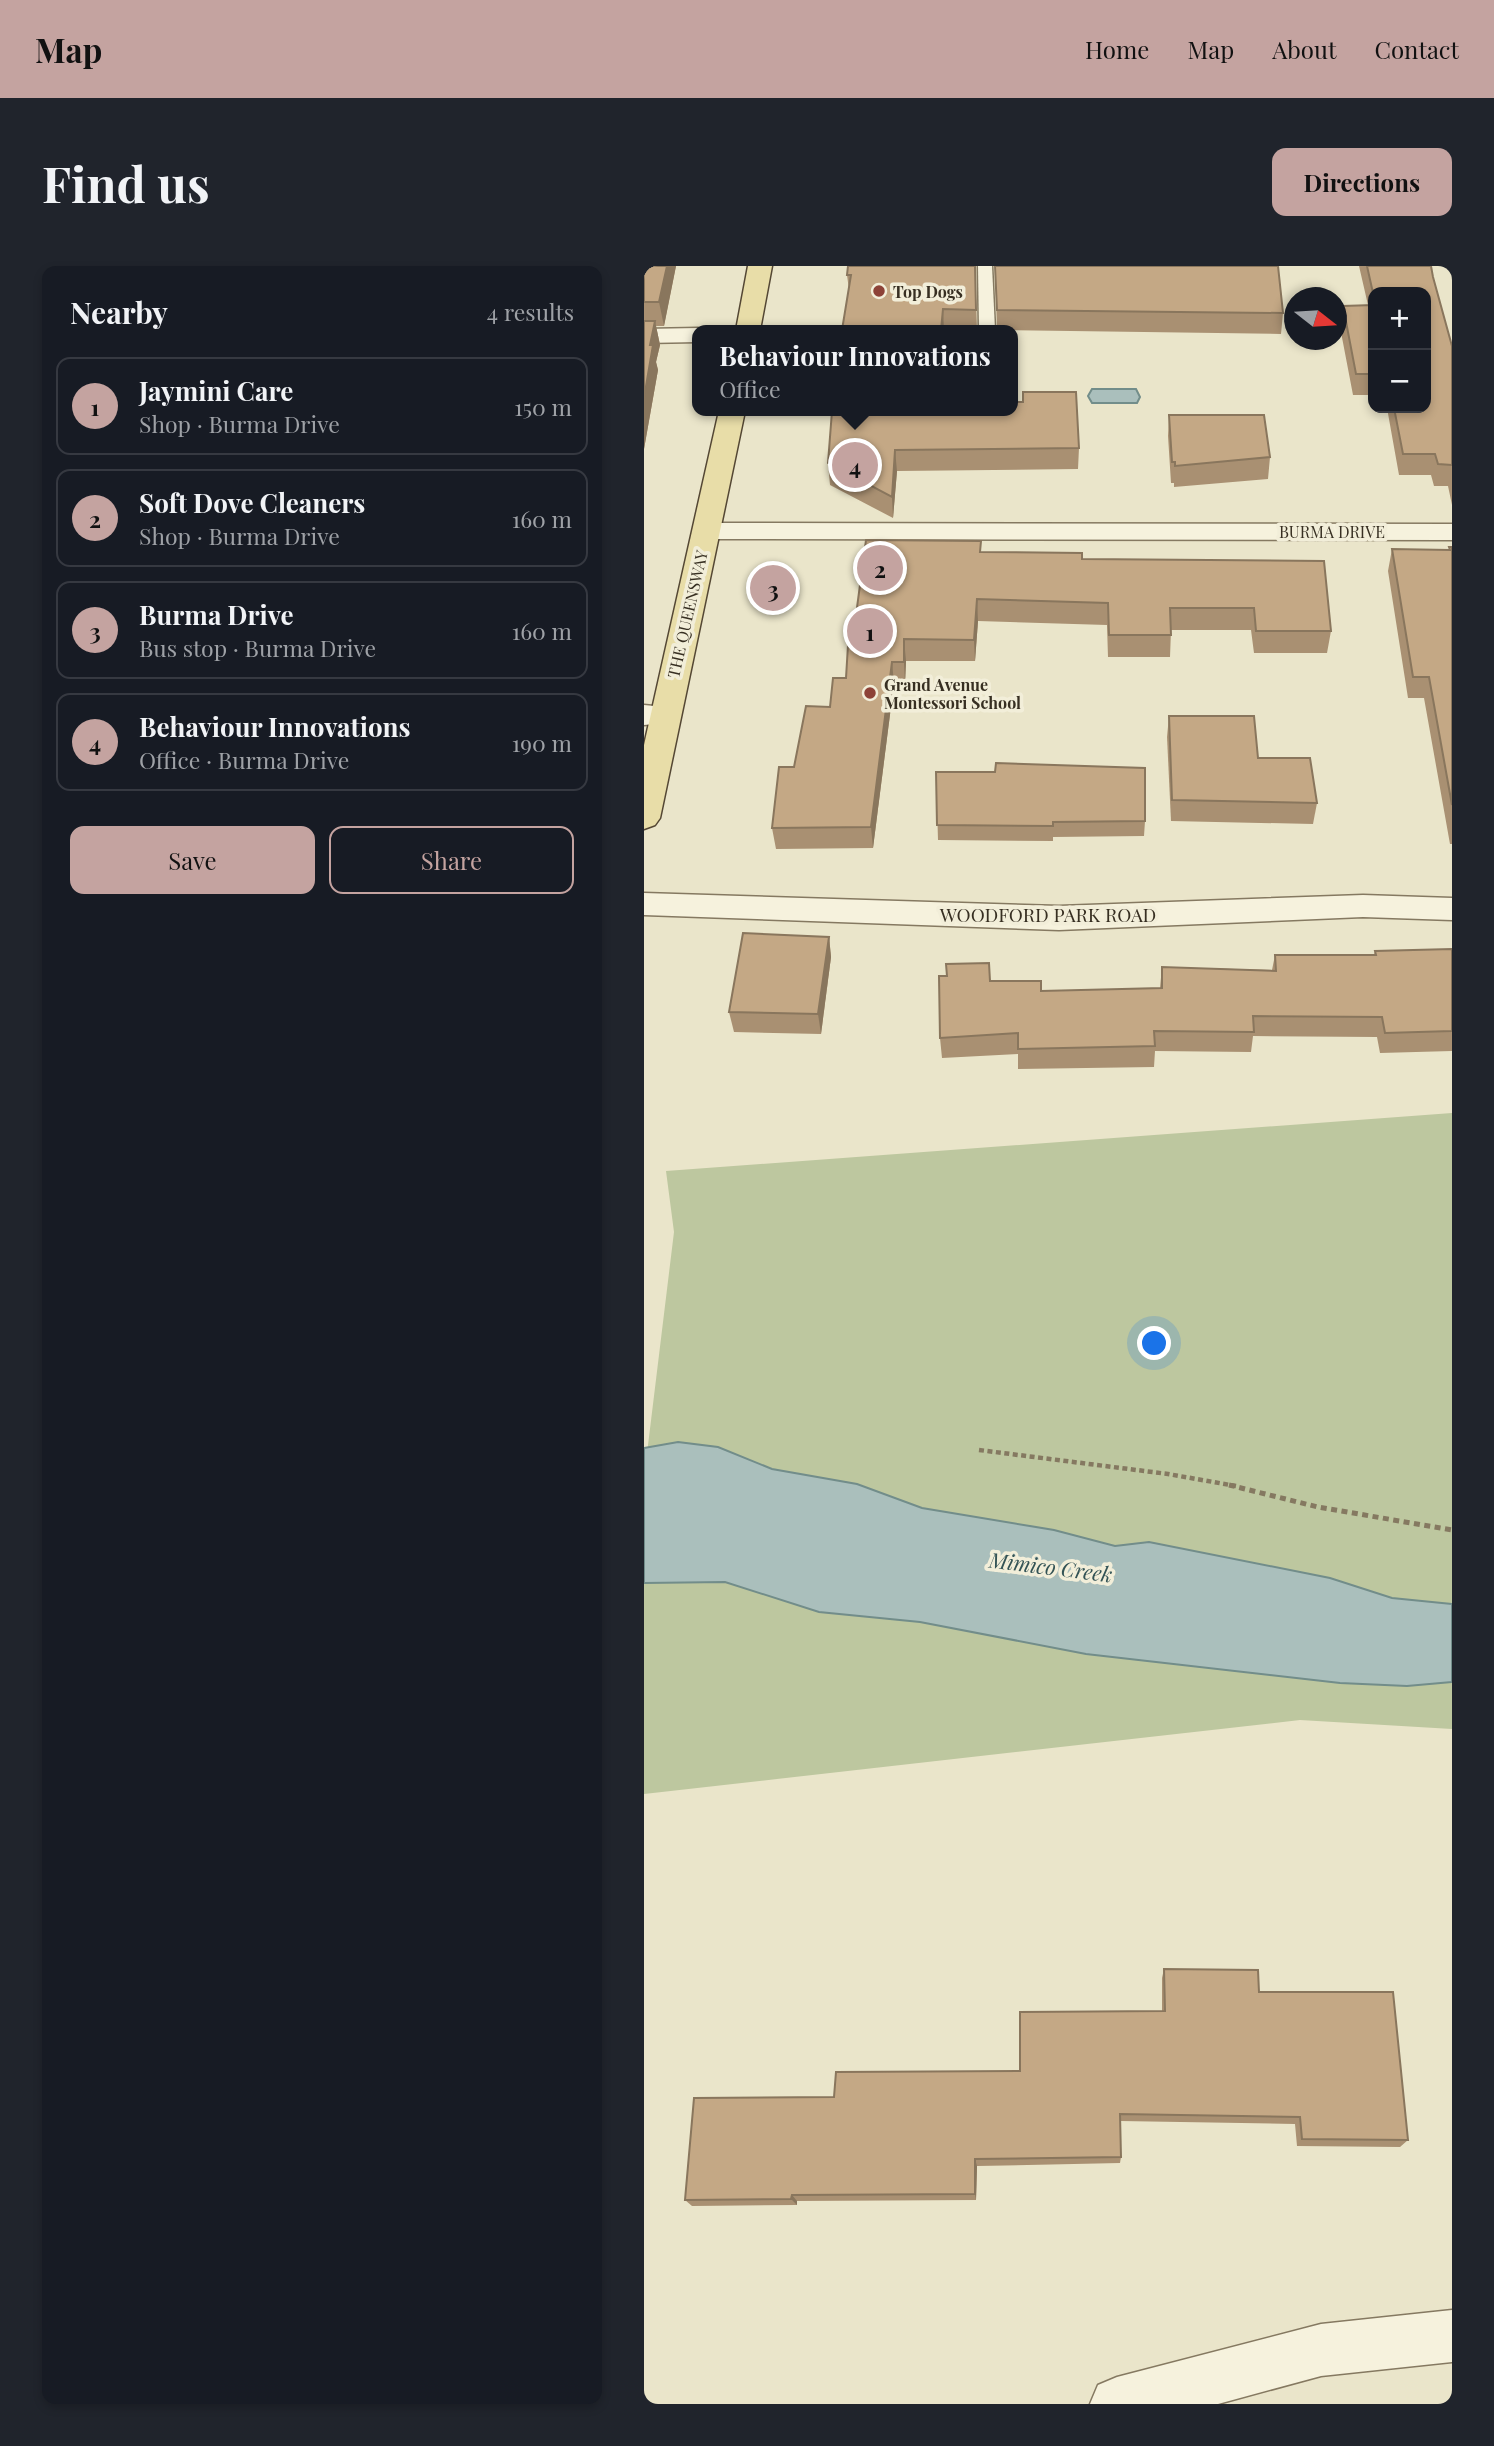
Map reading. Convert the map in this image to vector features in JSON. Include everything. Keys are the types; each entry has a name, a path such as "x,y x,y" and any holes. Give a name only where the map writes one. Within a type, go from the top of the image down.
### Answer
{"main road":[{"path":"749,325 760,266"},
{"name":"THE QUEENSWAY","path":"644,818 654,715 708,531 731,416"}],"street":[{"path":"644,336 692,335"},
{"name":"BURMA DRIVE","path":"708,531 1452,531"},
{"name":"WOODFORD PARK ROAD","path":"644,904 1059,918 1363,906 1452,909"},
{"path":"1117,2404 1321,2350 1452,2336"}],"lane":[{"path":"985,266 988,325"}],"path":[{"path":"979,1450 1168,1474 1227,1484 1318,1507 1452,1530"}],"green space":[{"path":"1452,1113 1452,1729 1300,1720 644,1794 644,1478 674,1232 666,1171"}],"water":[{"path":"1092,389 1136,389 1140,397 1137,403 1092,403 1088,396"},
{"name":"Mimico Creek","path":"678,1442 718,1447 772,1469 857,1484 922,1508 1054,1530 1115,1546 1149,1542 1330,1578 1392,1598 1452,1604 1452,1682 1407,1686 1340,1683 1086,1654 920,1622 819,1612 725,1582 644,1583 644,1448"}],"building":[{"path":"644,266 667,266 659,302 644,302"},
{"path":"848,266 975,266 976,310 943,309 941,325 843,325 851,275 847,275"},
{"path":"995,266 1278,266 1283,313 997,310"},
{"path":"1367,266 1431,266 1452,346 1452,465 1438,464 1435,454 1403,454 1395,413 1431,413 1431,287 1372,287"},
{"path":"1368,305 1368,374 1356,374 1347,327 1347,306"},
{"path":"644,321 655,321 644,398"},
{"path":"1023,392 1076,392 1079,448 895,450 892,497 828,463 832,416 1018,416 1018,402 1023,402"},
{"path":"1169,415 1264,415 1270,457 1175,466 1175,462 1172,462"},
{"path":"866,540 981,541 980,552 1082,553 1082,559 1324,561 1331,631 1256,631 1254,608 1170,608 1171,635 1109,635 1108,603 977,599 974,640 904,639 904,662 892,662 871,827 772,828 779,767 794,767 806,706 830,707 833,678 846,678 848,645 852,645"},
{"path":"1449,547 1452,547 1452,805 1429,677 1413,677 1392,549 1450,550"},
{"path":"1169,716 1254,716 1258,758 1310,758 1317,803 1172,800"},
{"path":"996,763 1145,768 1145,821 1053,822 1053,826 937,825 936,772 995,772"},
{"path":"743,933 829,937 818,1014 729,1012"},
{"path":"1452,949 1452,1031 1385,1033 1382,1017 1253,1016 1254,1032 1154,1031 1155,1046 1018,1049 1018,1033 940,1038 939,976 947,976 946,964 989,963 990,981 1041,981 1041,991 1162,988 1162,967 1276,971 1275,955 1376,955 1375,951"},
{"path":"1164,1969 1258,1970 1259,1992 1393,1992 1408,2140 1302,2139 1300,2117 1120,2114 1121,2157 975,2159 975,2194 792,2195 791,2199 685,2200 694,2098 834,2097 836,2072 1020,2071 1020,2012 1165,2011"}],"place":[{"name":"Top Dogs","path":"879,291"},
{"name":"Behaviour Innovations","path":"855,465"},
{"name":"Soft Dove Cleaners","path":"880,568"},
{"name":"Burma Drive","path":"773,588"},
{"name":"Jaymini Care","path":"870,631"},
{"name":"Grand Avenue Montessori School","path":"870,693"}]}
